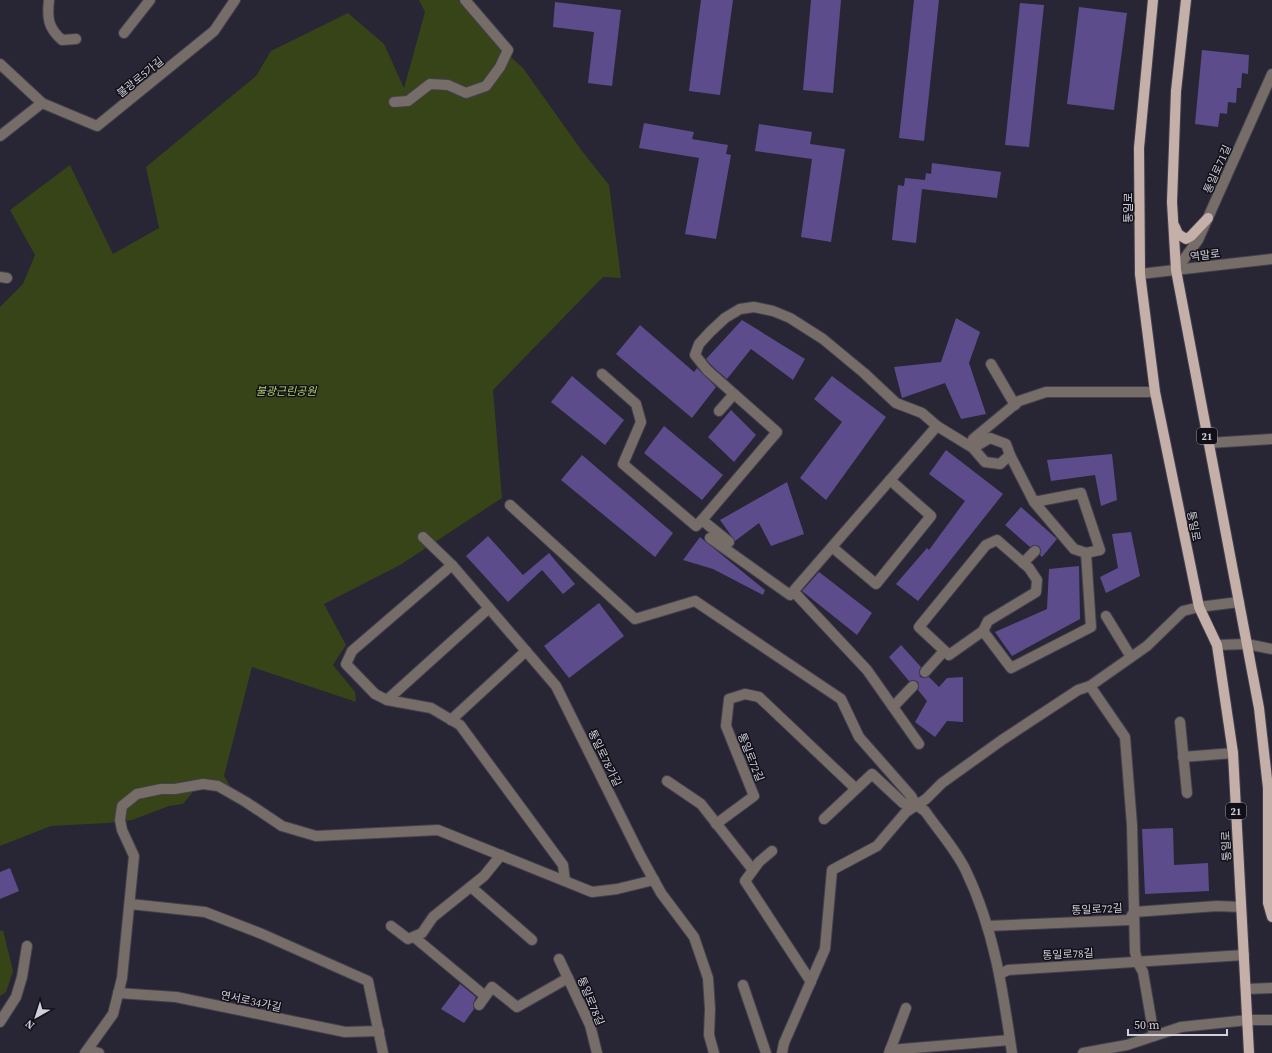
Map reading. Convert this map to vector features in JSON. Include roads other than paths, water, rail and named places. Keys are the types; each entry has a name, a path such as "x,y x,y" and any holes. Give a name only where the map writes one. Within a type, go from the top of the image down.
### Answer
{"main road":[{"name":"통일로","path":"1153,0 1139,148 1140,274 1155,392 1199,607 1217,645 1233,754 1249,1053"},
{"name":"21","path":"1186,0 1176,92 1172,202 1176,270 1259,708 1270,788 1268,903 1272,917"},
{"path":"1173,222 1178,234 1186,239 1191,236 1208,218"}],"street":[{"path":"49,0 48,14 52,32 62,40 76,39"},
{"path":"124,33 150,0"},
{"name":"불광로5가길","path":"42,104 97,126 214,31 235,0"},
{"path":"394,102 408,101 430,84 448,85 466,93 486,86 500,67 508,50 466,0"},
{"path":"0,64 42,104 0,136"},
{"name":"통일로71길","path":"1176,270 1198,240 1268,94 1272,74"},
{"name":"역말로","path":"1140,274 1272,259"},
{"path":"602,374 636,404 641,422 623,464 696,526 778,432 707,370 696,355 699,344 725,318 740,309 754,307 773,310 790,318 823,339 864,373 896,403 922,413 937,426 973,448 985,462 1000,464 1010,455"},
{"path":"991,364 1015,405"},
{"path":"973,448 973,440 1019,401 1046,392 1155,392"},
{"path":"719,411 734,394"},
{"path":"710,538 790,595 937,426"},
{"path":"973,448 990,438 1006,444 1034,502 1054,530 1074,549 1086,553 1100,550 1081,493 1034,502"},
{"path":"1209,443 1272,439"},
{"path":"832,547 876,584 931,516 890,480"},
{"path":"510,505 635,619 695,601 841,699 859,737 911,796 916,805"},
{"path":"702,520 730,542"},
{"name":"통일로78가길","path":"423,537 452,565 556,686 640,855 661,893 694,937 708,978 710,1009 709,1035 714,1053"},
{"path":"997,540 1023,563 1037,580 1036,592 988,621 983,631 949,655 919,627 986,545 997,540"},
{"path":"1023,563 1035,551"},
{"path":"983,631 1011,668 1091,627 1086,553"},
{"path":"452,565 352,651 346,664 375,694 386,700 431,708 460,725 563,865 565,881"},
{"path":"794,592 867,670 919,744"},
{"path":"782,1053 784,1043 825,949 832,870 877,846 906,812 926,799 942,783 1002,740 1078,690 1090,686 1147,646 1183,611 1199,607 1239,602"},
{"path":"386,700 489,608"},
{"path":"1106,616 1131,657"},
{"path":"1217,645 1247,644 1272,649"},
{"path":"451,720 526,651"},
{"path":"925,672 944,651"},
{"path":"893,707 913,686"},
{"name":"통일로72길","path":"987,926 1128,920 1134,912 1132,825 1125,737 1090,686"},
{"name":"통일로72길","path":"716,824 754,796 726,726 729,699 745,694 759,697 855,788"},
{"path":"1180,722 1187,793"},
{"path":"1183,757 1233,754"},
{"path":"824,819 855,788 872,774 903,803 916,805 925,811 966,869 983,909 1000,974 1012,1053"},
{"path":"667,781 701,804 753,870"},
{"path":"99,1053 86,1051 113,1014 122,978 134,856 122,830 120,820 122,806 137,794 161,789 203,784 218,786 246,802 282,826 316,836 438,830 592,892 617,889 654,880"},
{"path":"772,851 759,862 746,881 811,982"},
{"path":"391,926 408,939 422,933 433,917 484,876 501,855"},
{"path":"471,887 532,940"},
{"path":"130,904 204,912 262,934 368,981 383,1053"},
{"path":"1154,1036 1142,972 1135,952 1134,912 1217,906 1241,907"},
{"path":"414,937 482,1000 492,987 517,1007 568,978"},
{"path":"0,1022 16,997 22,977 27,946"},
{"name":"통일로78길","path":"1000,974 1008,970 1138,963 1244,955"},
{"name":"통일로78길","path":"559,959 590,1025 597,1053"},
{"path":"743,985 766,1053"},
{"path":"1246,989 1272,988"},
{"name":"연서로34가길","path":"118,993 176,997 345,1032 379,1031"},
{"path":"906,1008 889,1051 1010,1040"},
{"path":"1083,1053 1127,1045 1181,1027 1248,1020 1272,1020"}],"park label":[{"name":"불광근린공원","path":"286,391"}]}
